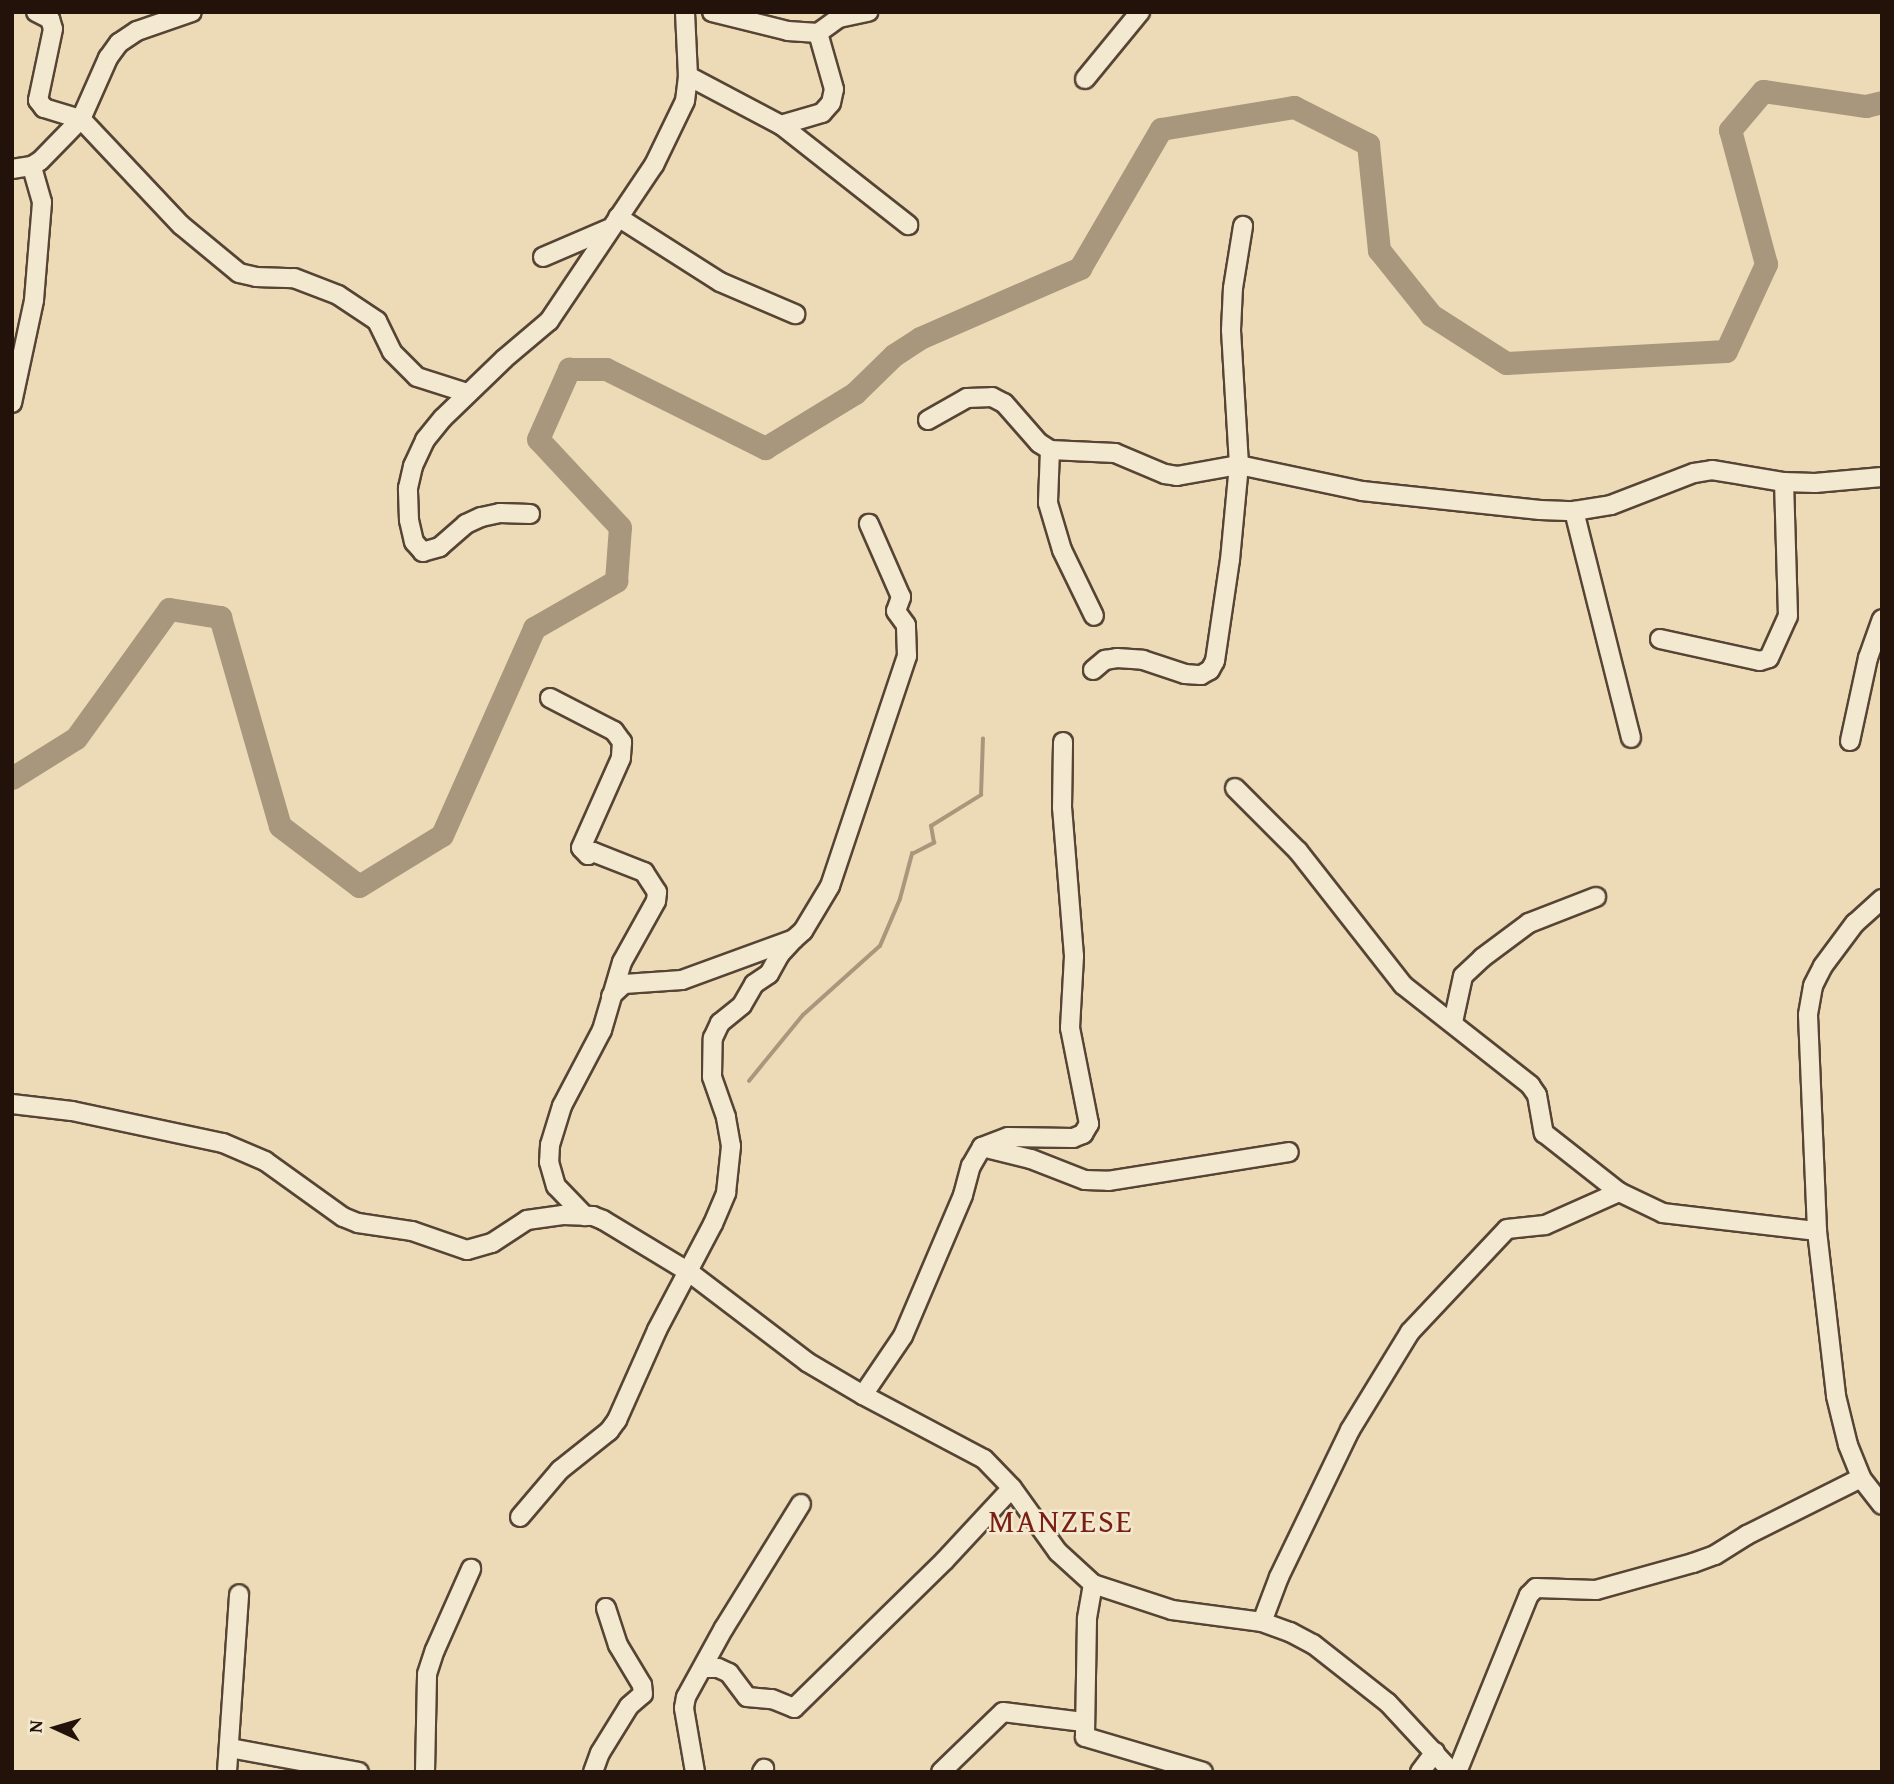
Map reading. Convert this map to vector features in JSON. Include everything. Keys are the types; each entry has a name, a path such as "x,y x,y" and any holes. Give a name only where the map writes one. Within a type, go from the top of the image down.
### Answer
{"street":[{"path":"36,12 50,19 53,29 38,100 44,108 81,119 181,225 239,273 256,277 293,278 338,296 377,321 392,352 417,377 467,393"},
{"path":"12,169 32,166 81,119 108,58 119,43 137,32 192,12"},
{"path":"530,514 500,513 481,517 466,524 440,547 423,552 414,542 408,503 413,466 425,440 467,393 549,321 583,275 613,223 654,165 685,101 688,76 685,12"},
{"path":"712,12 788,31 818,33 839,18 868,12"},
{"path":"1085,79 1140,12"},
{"path":"781,125 821,113 831,103 834,89 818,33"},
{"path":"688,76 781,125 908,225"},
{"path":"12,403 35,288 42,202 32,166"},
{"path":"542,257 613,223"},
{"path":"613,223 720,282 795,314"},
{"path":"1093,670 1105,660 1117,658 1143,660 1185,674 1201,675 1210,670 1215,661 1230,561 1239,465 1231,330 1233,288 1243,226"},
{"path":"928,420 967,398 992,397 1004,403 1039,443 1050,450 1115,453 1177,476 1239,465 1362,491 1540,510 1574,511 1611,505 1694,473 1712,470 1783,482 1845,482 1882,477"},
{"path":"1050,450 1048,503 1062,550 1094,616"},
{"path":"1660,639 1760,661 1769,658 1788,616 1783,482"},
{"path":"1574,511 1631,738"},
{"path":"520,1517 560,1470 608,1431 617,1420 657,1330 722,1204 730,1172 731,1146 726,1117 712,1077 713,1038 720,1023 742,1005 754,984 769,974 780,954 810,920 840,862 878,734 907,656 906,625 896,611 901,597 869,524"},
{"path":"1850,741 1868,658 1882,619"},
{"path":"550,698 614,731 622,742 621,758 585,833 581,848 588,855 593,852 644,872 657,892 656,901 622,962 602,1030 562,1106 550,1144 549,1162 556,1185 585,1216"},
{"path":"863,1395 903,1336 962,1195 971,1166 982,1147 1008,1137 1073,1138 1083,1134 1089,1124 1070,1028 1074,956 1062,808 1063,742"},
{"path":"1235,788 1298,851 1404,985 1530,1085 1537,1095 1544,1133 1619,1192 1663,1213 1817,1231"},
{"path":"1453,1022 1463,976 1482,958 1529,923 1595,897"},
{"path":"1882,899 1855,923 1823,966 1813,986 1808,1015 1817,1231 1836,1396 1848,1444 1861,1478 1882,1504"},
{"path":"611,996 624,984 682,980 794,939"},
{"path":"12,1104 72,1111 223,1143 265,1161 342,1217 358,1223 412,1231 460,1248 475,1248 492,1242 527,1220 563,1215 603,1220 689,1272 807,1362 984,1459 1012,1488 1058,1552 1093,1584 1172,1610 1262,1622 1313,1644 1388,1703 1455,1772 1529,1595 1536,1588 1596,1590 1693,1563 1716,1555 1748,1535 1861,1478"},
{"path":"982,1147 1031,1159 1085,1180 1108,1181 1289,1152"},
{"path":"1262,1622 1279,1577 1350,1430 1409,1332 1507,1229 1545,1225 1619,1192"},
{"path":"705,1668 718,1668 729,1673 747,1697 772,1699 794,1708 945,1560 1012,1488"},
{"path":"695,1772 684,1708 686,1697 705,1668 724,1628 802,1504"},
{"path":"425,1772 427,1674 471,1569"},
{"path":"1093,1584 1087,1619 1083,1722 1085,1737 1203,1772"},
{"path":"227,1772 239,1594"},
{"path":"593,1772 600,1753 629,1706 643,1694 642,1685 618,1645 606,1608"},
{"path":"941,1772 1003,1712 1083,1722"},
{"path":"230,1748 359,1772"},
{"path":"1420,1772 1435,1752"}],"waterway":[{"path":"12,778 76,738 169,609 220,617 280,826 359,886 442,835 534,628 616,581 620,527 538,439 569,369 606,369 765,448 855,393 894,355 920,338 1080,268 1161,129 1294,107 1368,144 1379,250 1431,315 1506,363 1726,351 1766,264 1730,130 1763,91 1866,106 1882,102"},
{"path":"749,1081 803,1015 880,946 900,899 912,854 934,843 931,826 981,795 983,739"}],"district":[{"name":"MANZESE","path":"1061,1521"}]}
